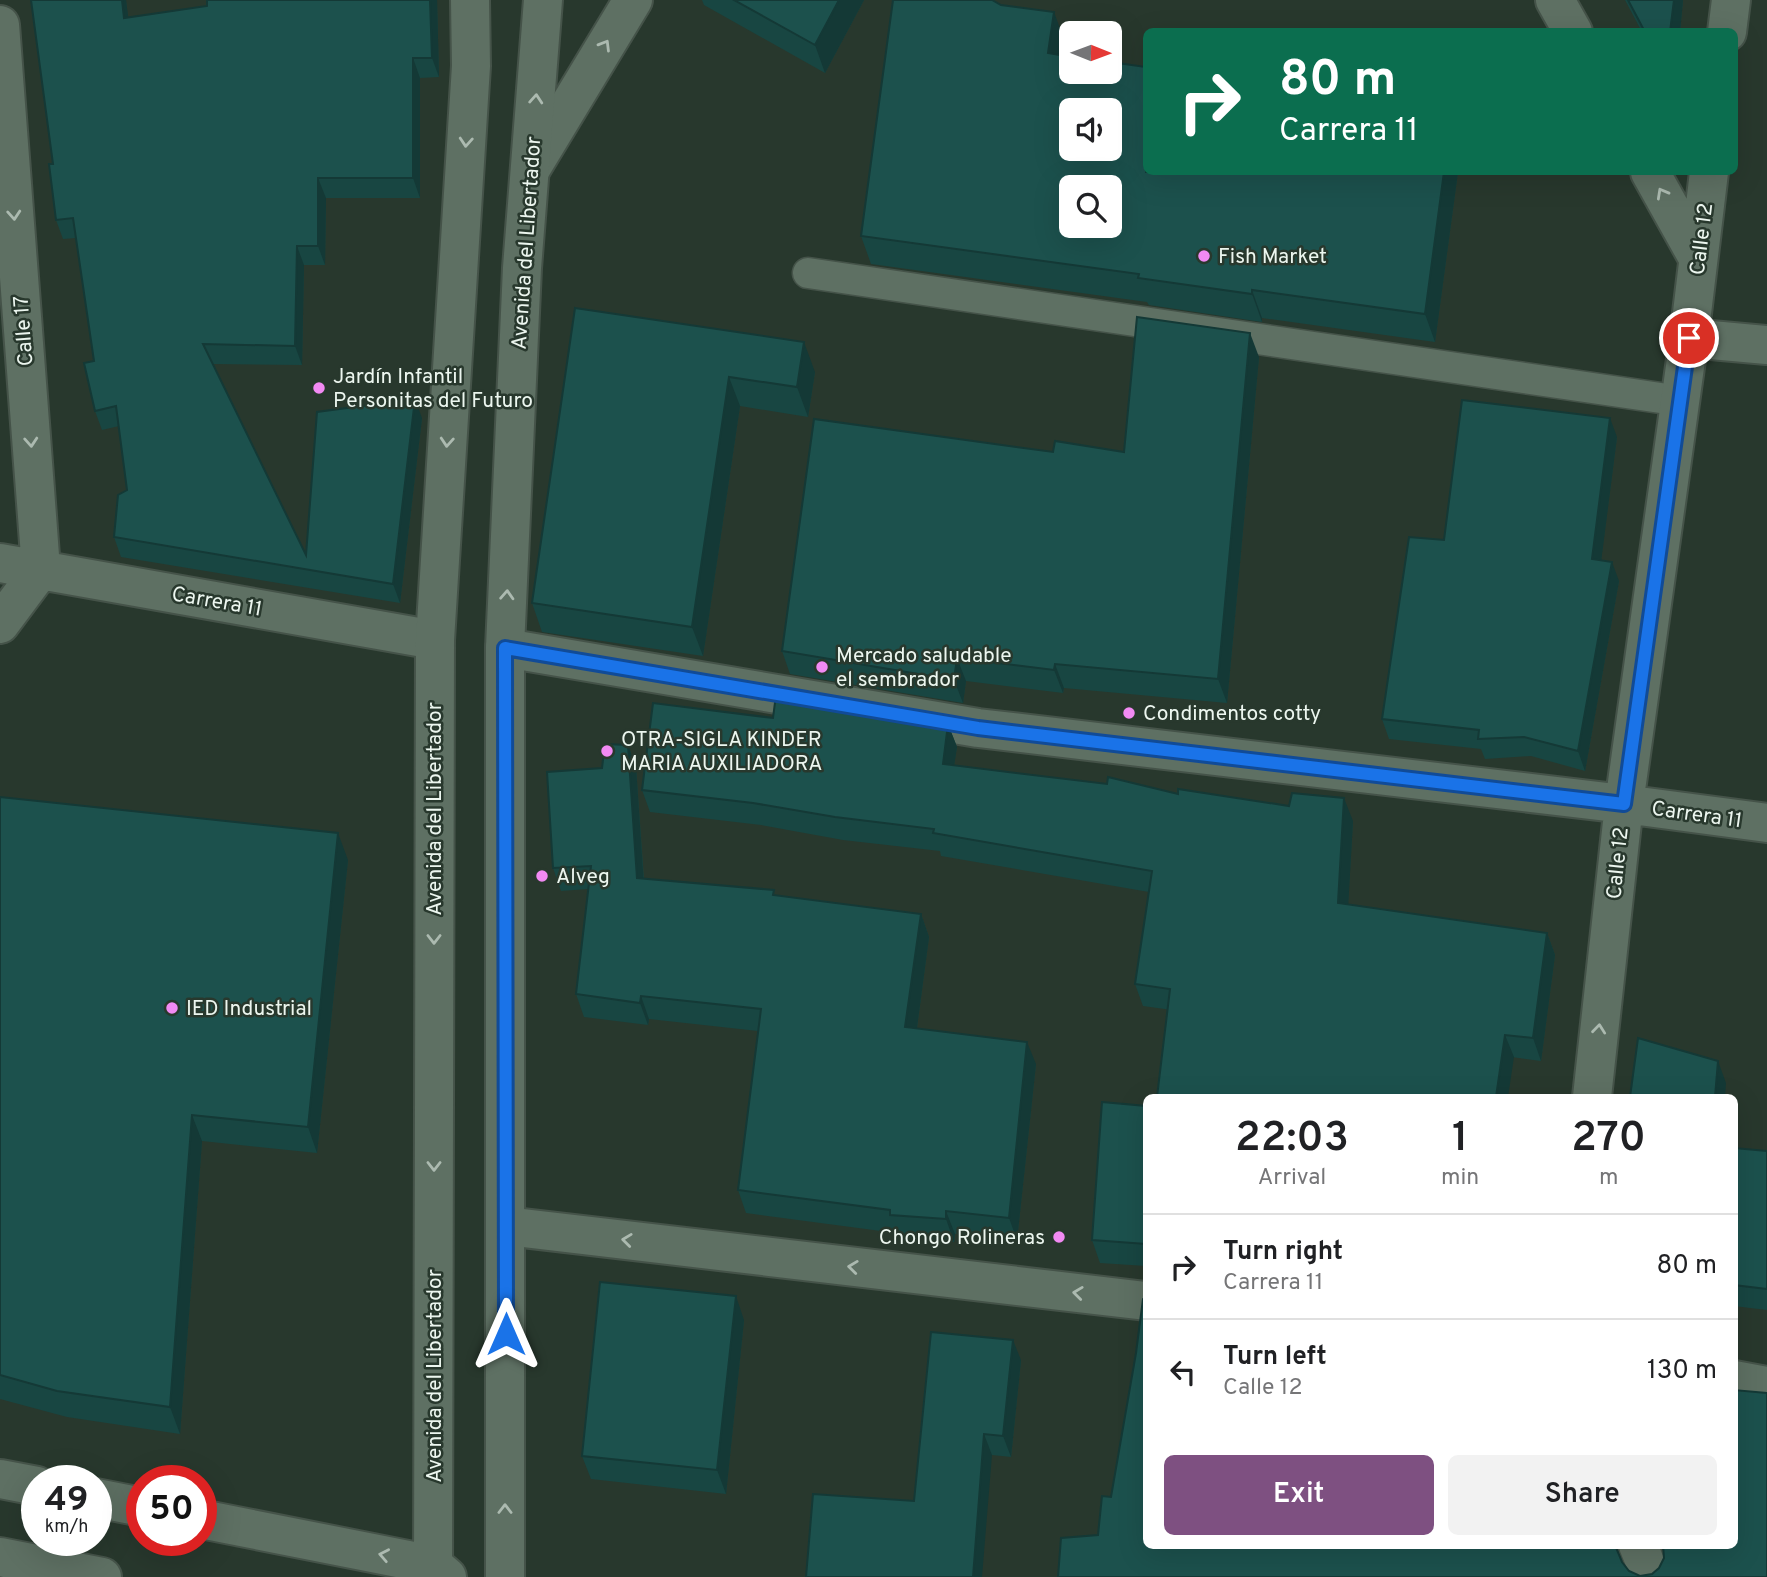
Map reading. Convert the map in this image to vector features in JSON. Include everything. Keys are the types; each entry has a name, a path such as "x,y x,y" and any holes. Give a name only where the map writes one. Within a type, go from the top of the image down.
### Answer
{"street":[{"name":"Avenida del Libertador","path":"438,1573 435,640 470,79 470,0"},
{"name":"Avenida del Libertador","path":"505,1577 505,648 522,268 543,0"},
{"path":"532,166 633,0"},
{"path":"1555,0 1571,28"},
{"path":"1728,28 1731,0"},
{"name":"Calle 17","path":"0,25 41,569"},
{"path":"1652,175 1698,258"},
{"name":"Calle 12","path":"1592,1094 1624,804 1681,401 1709,175"},
{"path":"1689,338 1767,345"},
{"name":"Carrera 11","path":"0,563 435,640"},
{"path":"0,624 41,569"},
{"name":"Carrera 11","path":"505,648 978,728 1624,804 1767,824"},
{"path":"506,1226 1143,1301"},
{"path":"1738,1381 1767,1386"},
{"path":"0,1479 21,1483"},
{"path":"217,1523 438,1573"},
{"path":"1640,1549 1651,1577"},
{"path":"0,1557 102,1577"}],"lane":[{"path":"808,273 1681,401"}],"building":[{"path":"31,0 122,0 124,18 207,6 207,0 430,0 432,58 413,58 413,178 318,178 318,246 297,246 295,346 203,344 306,555 317,412 415,399 393,584 114,537 118,495 127,490 116,406 95,411 84,363 94,361 73,218 56,220 49,164 53,164"},
{"path":"734,0 839,0 815,45"},
{"path":"893,0 992,0 1001,5 1054,12 1048,53 1059,55 1059,84 1122,84 1122,64 1143,67 1143,175 1444,175 1425,314 1252,290 1252,294 1138,278 1139,274 861,236"},
{"path":"1628,0 1674,0 1670,28 1643,28"},
{"path":"575,308 804,342 797,387 729,377 692,627 532,603"},
{"path":"1137,317 1250,333 1218,679 1055,664 1054,670 957,658 954,680 782,651 814,419 1053,452 1055,441 1124,452"},
{"path":"1462,400 1610,418 1592,559 1612,562 1578,751 1524,737 1478,739 1479,730 1382,719 1409,537 1444,540"},
{"path":"776,695 948,724 943,764 1107,784 1108,777 1178,794 1178,789 1289,806 1292,793 1344,798 1338,903 1547,933 1533,1038 1505,1035 1496,1094 1157,1094 1170,989 1135,984 1152,871 933,833 934,829 642,790 653,703 773,718"},
{"path":"605,744 628,745 637,878 774,890 773,895 921,914 905,1027 1027,1042 1009,1218 946,1211 946,1219 890,1215 890,1210 738,1190 761,1009 641,996 640,1003 576,994 591,866 553,868 547,772 602,768"},
{"path":"0,797 338,833 308,1127 192,1115 170,1407 57,1391 0,1375"},
{"path":"1638,1038 1718,1061 1715,1094 1630,1094"},
{"path":"1102,1102 1143,1106 1143,1244 1092,1240"},
{"path":"1738,1148 1767,1151 1767,1289 1738,1285"},
{"path":"600,1282 736,1296 717,1470 582,1456"},
{"path":"1143,1299 1143,1549 1617,1549 1629,1571 1640,1576 1652,1574 1664,1558 1663,1549 1738,1549 1738,1390 1767,1393 1767,1577 1058,1577 1061,1538 1098,1535 1102,1496 1111,1497"},
{"path":"931,1332 1013,1340 1003,1436 984,1434 973,1577 806,1577 813,1494 914,1501"}],"place":[{"name":"Fish Market","path":"1204,256"},
{"name":"Jardín Infantil Personitas del Futuro","path":"319,388"},
{"name":"Mercado saludable el sembrador","path":"822,667"},
{"name":"Condimentos cotty","path":"1129,713"},
{"name":"OTRA-SIGLA KINDER MARIA AUXILIADORA","path":"607,751"},
{"name":"Alveg","path":"542,876"},
{"name":"IED Industrial","path":"172,1008"},
{"name":"Chongo Rolineras","path":"1059,1237"}],"route":[{"path":"506,1334 505,648 978,728 1624,804 1689,338"}]}
